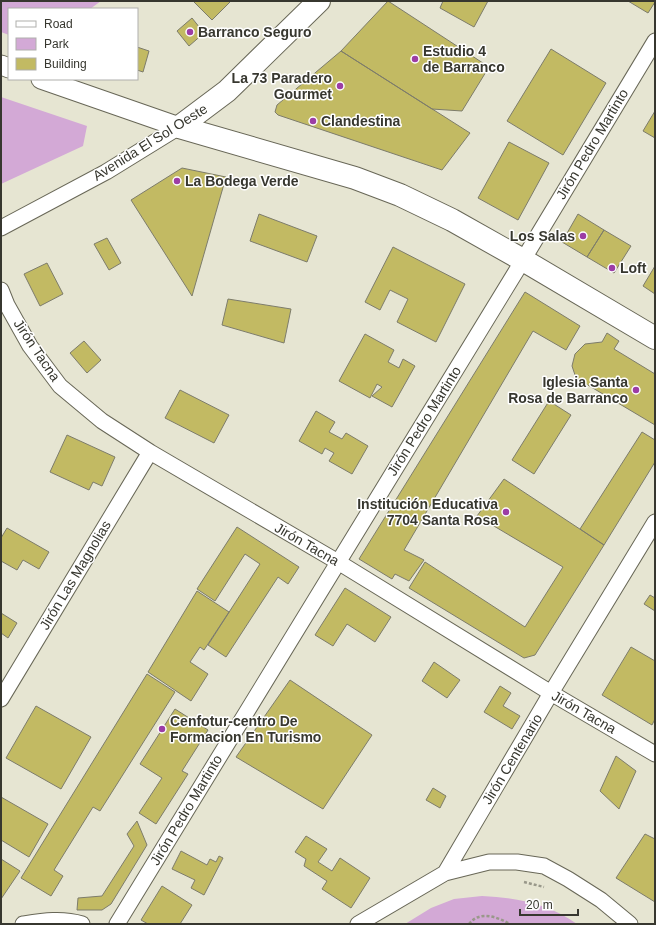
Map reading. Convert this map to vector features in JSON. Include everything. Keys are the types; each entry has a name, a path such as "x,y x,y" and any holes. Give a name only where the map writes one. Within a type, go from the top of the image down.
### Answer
{"main road":[{"name":"Avenida El Sol Oeste","path":"179,127 227,91 319,1"},
{"path":"179,127 355,178 400,195 452,220 655,338"}],"street":[{"name":"Jirón Pedro Martinto","path":"117,924 523,260 655,41"},
{"path":"44,80 179,127"},
{"name":"Avenida El Sol Oeste","path":"1,228 106,172 179,127"},
{"name":"Jirón Tacna","path":"1,290 7,305 30,346 60,386 102,421 150,452 338,562 551,693 655,754"},
{"name":"Jirón Las Magnolias","path":"1,699 150,452"},
{"name":"Jirón Centenario","path":"445,873 551,693 655,522"},
{"path":"358,924 445,873 489,862 517,862 544,866 602,900 630,924"},
{"path":"23,924 51,920 73,921 82,924"}],"path":[{"path":"519,881 545,888"},
{"path":"469,924 473,919 481,916 492,916 510,924"}],"green space":[{"path":"1,1 101,1 91,8 8,8 8,35 1,32"},
{"path":"1,97 87,126 83,146 1,184"},
{"path":"482,896 508,898 543,906 577,924 405,924 431,908 454,899"}],"building":[{"path":"193,1 231,1 212,20"},
{"name":"Estudio 4 de Barranco","path":"388,1 489,67 462,111 432,109 341,51"},
{"path":"443,1 488,1 474,27 440,8"},
{"path":"628,1 655,1 655,2 648,13"},
{"name":"Barranco Seguro","path":"192,18 204,33 189,46 177,31"},
{"path":"138,47 149,51 143,72 138,70"},
{"path":"551,49 606,83 563,155 507,121"},
{"path":"341,51 470,133 442,170 278,115 275,112 277,105"},
{"path":"655,111 655,138 643,131"},
{"path":"509,142 549,163 518,220 478,198"},
{"path":"182,168 226,177 192,296 131,200"},
{"path":"259,214 317,236 307,262 250,241"},
{"name":"Los Salas","path":"578,214 604,230 587,257 562,242"},
{"path":"604,230 631,246 614,273 587,257"},
{"path":"107,238 121,263 109,270 94,244"},
{"path":"393,247 465,284 436,342 397,322 408,299 390,290 380,310 365,302"},
{"path":"47,263 63,294 40,306 24,274"},
{"path":"655,266 655,294 643,286"},
{"path":"525,292 580,326 566,350 533,331 404,550 424,560 409,581 395,574 392,579 359,559"},
{"path":"228,299 291,309 284,343 222,325"},
{"path":"607,333 619,341 614,349 655,374 655,425 576,378 572,366 575,354 585,344 602,342"},
{"path":"365,334 394,350 388,362 399,368 403,359 415,366 392,407 372,396 382,387 377,384 370,398 339,381"},
{"path":"84,341 101,360 87,373 70,353"},
{"path":"180,390 229,415 214,443 165,418"},
{"path":"549,401 571,415 534,474 512,460"},
{"path":"316,411 335,422 329,432 342,439 346,433 368,446 352,474 329,461 334,453 325,448 322,454 299,441"},
{"path":"642,432 655,440 655,462 604,545 580,529"},
{"path":"67,435 115,457 102,486 93,482 89,490 50,472"},
{"path":"504,479 604,545 535,655 524,658 409,588 425,562 525,627 563,567 477,516"},
{"path":"237,527 299,567 288,584 278,577 226,657 208,645 260,564 245,554 215,601 197,589"},
{"path":"7,528 49,552 39,569 23,560 17,570 1,561 1,538"},
{"path":"345,588 391,617 375,642 347,624 333,646 315,635"},
{"path":"197,591 229,612 204,650 200,647 190,662 208,674 191,701 148,672"},
{"path":"650,595 655,598 655,611 644,604"},
{"path":"1,613 17,623 8,638 1,633"},
{"path":"631,647 655,661 655,719 652,725 602,695"},
{"path":"434,662 460,680 447,698 422,681"},
{"path":"147,674 175,692 100,811 93,807 54,870 63,876 51,896 21,878"},
{"path":"290,680 372,735 323,809 236,757"},
{"path":"500,686 511,693 503,706 520,716 512,729 484,712"},
{"path":"36,706 91,737 61,789 6,758"},
{"path":"175,709 208,730 182,771 188,774 156,824 139,813 162,778 140,764"},
{"path":"616,756 636,771 619,809 600,791"},
{"path":"433,788 446,796 440,808 426,800"},
{"path":"1,797 48,824 29,857 1,840"},
{"path":"137,821 147,845 111,904 102,910 77,910 78,898 102,896 134,846 127,834"},
{"path":"645,834 655,839 655,902 616,878"},
{"path":"306,836 327,849 318,862 332,871 340,858 370,878 351,908 322,889 327,881 304,866 306,859 295,852"},
{"path":"181,851 207,865 210,859 216,862 219,856 223,858 204,895 191,888 195,880 172,869"},
{"path":"1,859 20,871 1,899"},
{"path":"162,886 192,905 180,924 148,924 141,920"}],"place":[{"name":"Barranco Seguro","path":"190,32"},
{"name":"Estudio 4 de Barranco","path":"415,59"},
{"name":"La 73 Paradero Gourmet","path":"340,86"},
{"name":"Clandestina","path":"313,121"},
{"name":"La Bodega Verde","path":"177,181"},
{"name":"Los Salas","path":"583,236"},
{"name":"Loft","path":"612,268"},
{"name":"Iglesia Santa Rosa de Barranco","path":"636,390"},
{"name":"Institución Educativa 7704 Santa Rosa","path":"506,512"},
{"name":"Cenfotur-centro De Formacion En Turismo","path":"162,729"}]}
